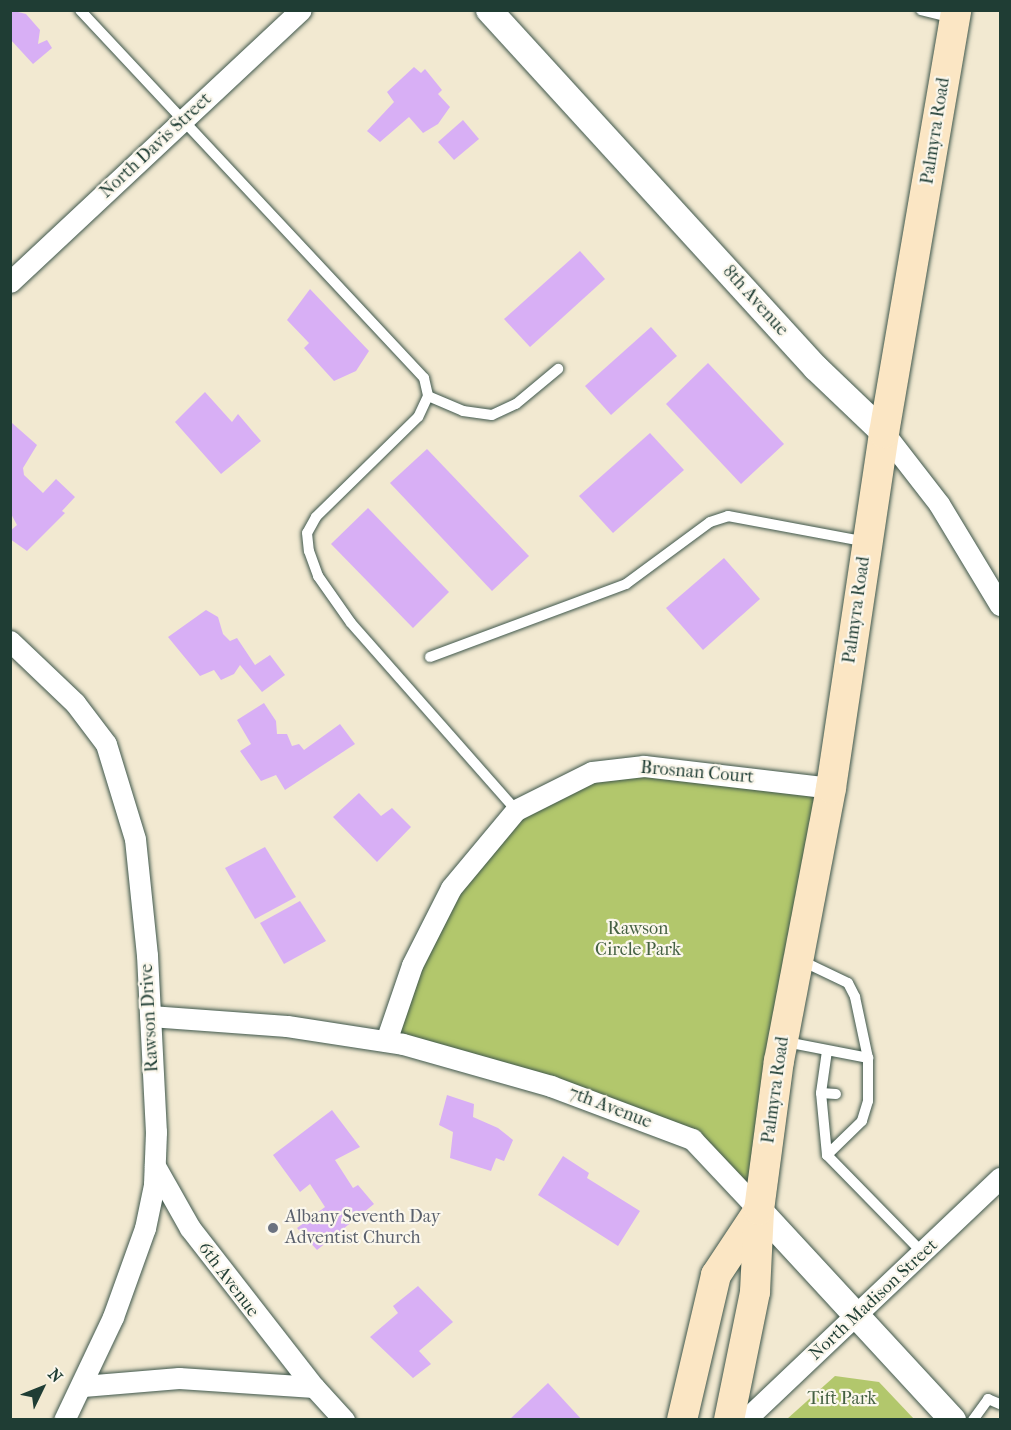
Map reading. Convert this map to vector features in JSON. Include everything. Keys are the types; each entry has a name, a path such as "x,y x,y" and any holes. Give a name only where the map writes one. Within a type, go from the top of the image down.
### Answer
{"main road":[{"name":"Palmyra Road","path":"729,1419 755,1292 759,1210 783,1041 831,788 884,433 955,14"},
{"name":"Palmyra Road","path":"682,1419 716,1275 759,1210"}],"street":[{"name":"North Davis Street","path":"10,282 301,10"},
{"name":"8th Avenue","path":"489,10 816,368 884,433 939,504 1000,605"},
{"name":"Rawson Drive","path":"10,641 75,703 106,744 135,839 150,1016 154,1165 145,1228 113,1317 83,1386 64,1419"},
{"name":"Brosnan Court","path":"386,1041 412,965 451,888 516,810 592,772 644,765 831,788"},
{"name":"7th Avenue","path":"150,1016 287,1026 386,1041 551,1086 692,1139 953,1419"},
{"name":"6th Avenue","path":"154,1165 190,1228 314,1387 344,1419"},
{"name":"North Madison Street","path":"745,1419 857,1317 1000,1178"},
{"path":"83,1386 179,1378 314,1387"}],"lane":[{"path":"80,10 415,364 424,378 428,396 418,417 386,453 316,517 307,533 309,551 318,576 351,623 516,810"},
{"path":"921,10 955,14"},
{"path":"428,396 463,411 492,415 516,404 558,369"},
{"path":"430,657 626,585 710,522 728,516 867,542"},
{"path":"799,959 848,983 855,996 868,1058 862,1121 827,1155"},
{"path":"783,1041 868,1058"},
{"path":"827,1051 821,1093 827,1155 923,1253"},
{"path":"821,1093 836,1094"},
{"path":"973,1419 988,1399 1000,1404"}],"green space":[{"name":"Rawson Circle Park","path":"643,772 828,791 760,1203 703,1144 389,1039 453,890 530,807 592,778"},
{"name":"Tift Park","path":"835,1376 879,1382 914,1419 787,1419"}],"building":[{"path":"10,10 26,14 40,30 38,44 47,40 52,48 33,64 10,39"},
{"path":"414,67 421,73 425,69 442,90 438,94 450,107 438,124 423,133 409,117 380,142 367,131 394,102 387,92"},
{"path":"463,120 479,139 454,160 438,142"},
{"path":"580,251 605,279 530,347 504,319"},
{"path":"310,289 369,351 356,371 334,381 304,348 309,343 287,320"},
{"path":"651,327 677,356 611,415 585,386"},
{"path":"708,363 784,444 741,484 666,404"},
{"path":"205,392 232,422 238,414 261,441 221,474 175,422"},
{"path":"12,423 37,445 23,468 24,475 43,493 56,479 75,497 62,511 65,513 27,551 10,539 10,531 17,525 10,512"},
{"path":"650,433 684,470 613,533 579,496"},
{"path":"427,449 529,556 492,591 390,483"},
{"path":"368,508 449,592 413,628 331,544"},
{"path":"724,558 760,599 703,650 666,608"},
{"path":"206,610 218,617 223,634 230,641 237,638 255,665 270,655 285,675 262,692 240,665 234,674 221,680 214,670 200,676 168,637"},
{"path":"264,703 276,721 277,734 287,734 292,746 299,744 304,750 340,724 355,744 285,790 276,775 261,781 240,751 251,744 237,720"},
{"path":"359,793 381,816 392,808 411,827 377,862 333,817"},
{"path":"265,847 296,897 255,919 225,868"},
{"path":"300,901 326,941 284,964 260,923"},
{"path":"447,1095 474,1104 473,1117 498,1128 513,1140 504,1161 496,1158 491,1171 450,1158 453,1132 439,1125"},
{"path":"332,1110 360,1147 335,1160 353,1188 358,1185 374,1204 317,1250 297,1228 325,1207 310,1184 300,1192 273,1155"},
{"path":"563,1156 589,1173 587,1178 640,1211 618,1246 538,1195"},
{"path":"418,1286 453,1322 419,1351 431,1364 413,1378 370,1337 398,1313 393,1306"},
{"path":"548,1383 582,1420 509,1420"}],"place":[{"name":"Albany Seventh Day Adventist Church","path":"273,1228"}]}
